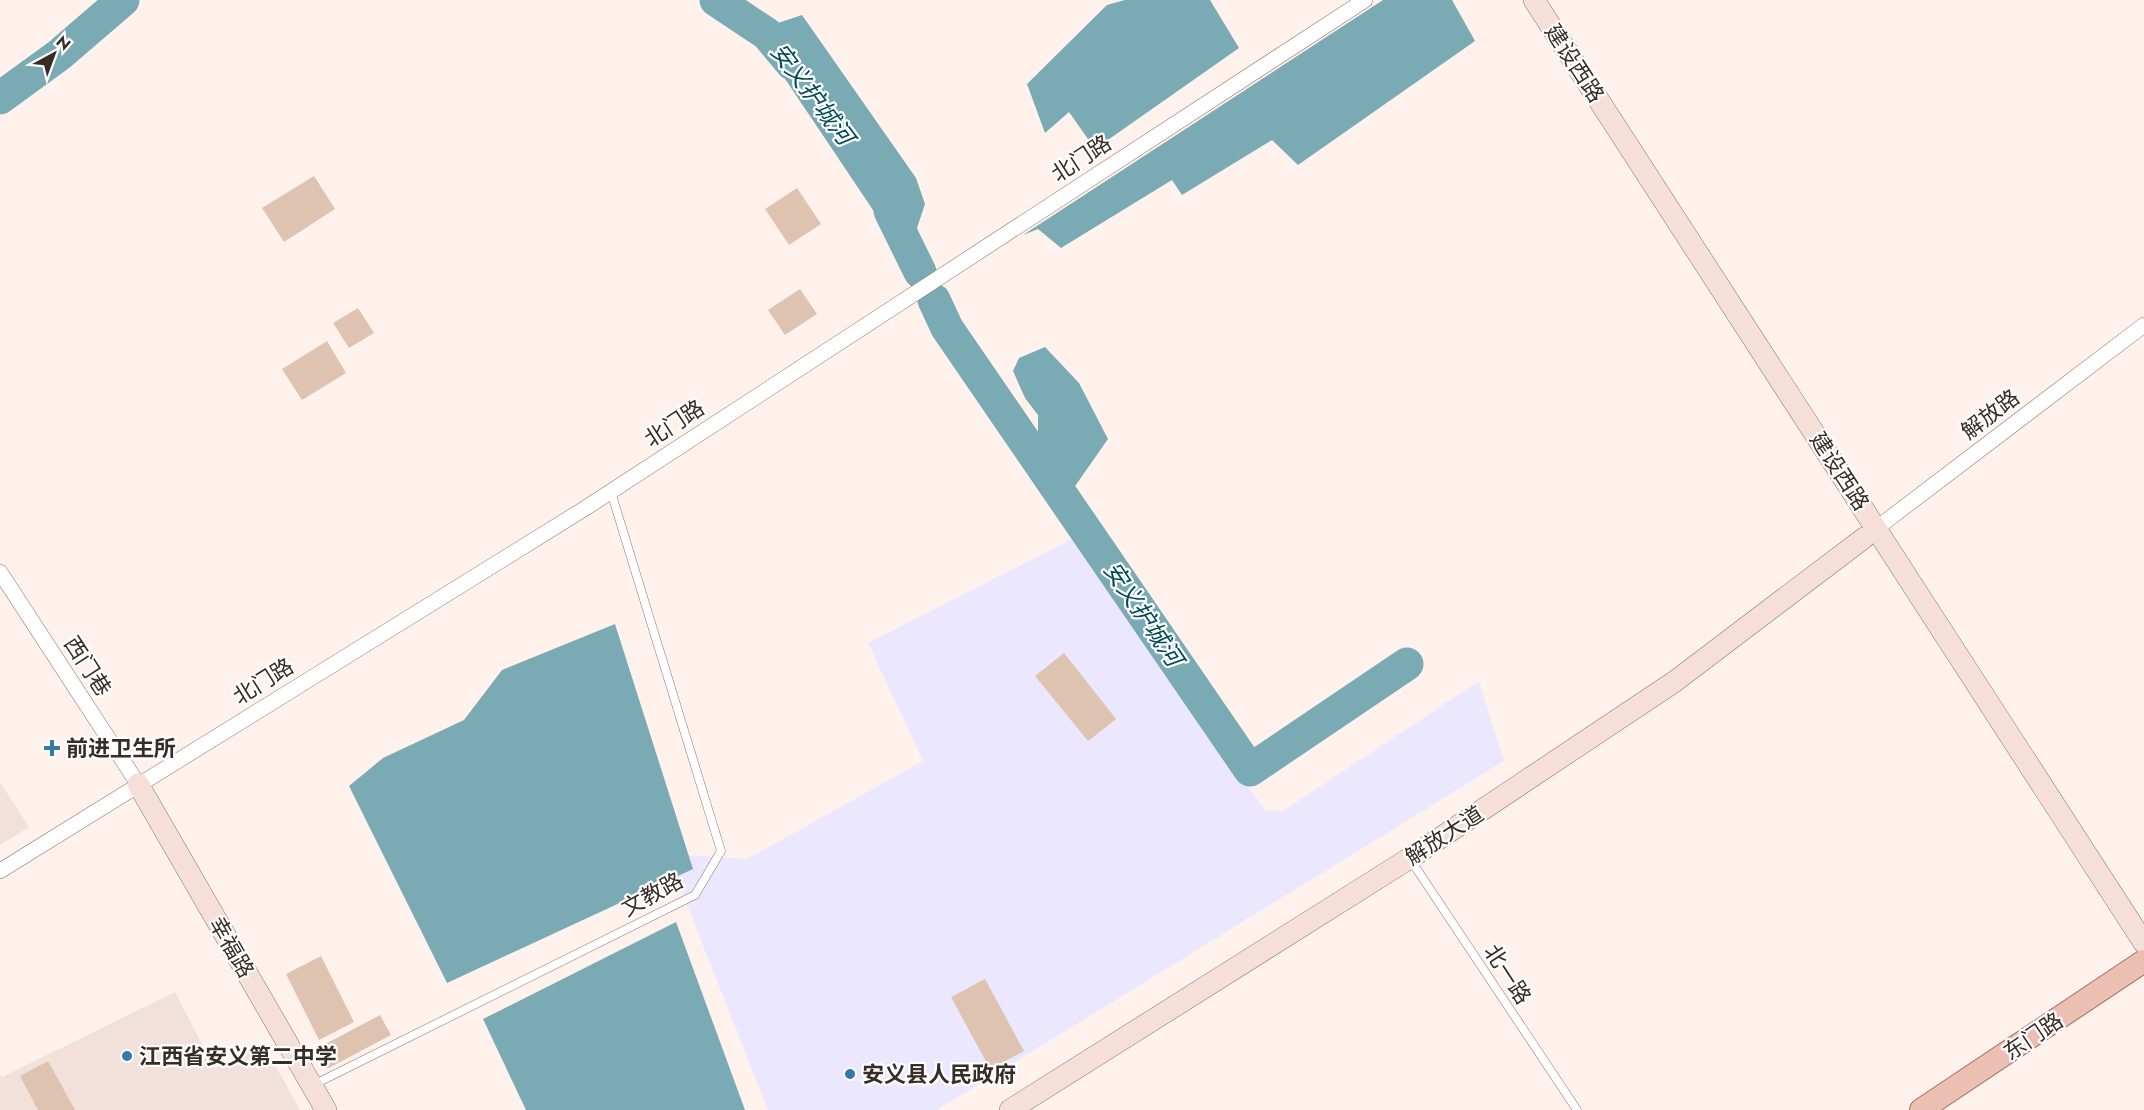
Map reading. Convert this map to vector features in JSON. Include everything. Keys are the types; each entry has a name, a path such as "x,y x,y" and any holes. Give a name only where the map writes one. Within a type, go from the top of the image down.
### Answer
{"main road":[{"name":"东门路","path":"1921,1110 2144,961"}],"street":[{"name":"北门路","path":"0,871 611,492 1365,0"},
{"name":"建设西路","path":"1534,0 1870,533 2144,943"},
{"name":"解放路","path":"1870,533 2144,325"},
{"name":"解放大道","path":"1010,1110 1410,858 1674,682 1870,533"},
{"name":"西门巷","path":"0,572 138,784"},
{"name":"幸福路","path":"138,784 326,1110"}],"lane":[{"name":"文教路","path":"312,1085 695,896 721,851 611,492"},
{"name":"北一路","path":"1410,858 1577,1110"}],"shaded area":[{"name":"安义县人民政府","path":"1074,538 1265,810 1283,811 1479,681 1504,761 937,1110 768,1110 667,854 747,859 923,761 868,643"},
{"path":"0,782 29,827 0,845"},
{"name":"江西省安义第二中学","path":"175,992 215,1069 263,1043 300,1110 0,1110 0,1074 2,1077"}],"water":[{"path":"1125,0 1210,0 1239,48 1095,149 1069,112 1045,133 1027,84 1107,5"},
{"path":"1383,0 1452,0 1475,41 1298,165 1272,140 1182,195 1172,180 1061,248 1038,229 1023,235"},
{"path":"802,15 916,178 925,204 903,270 875,213 755,34"},
{"path":"1045,347 1079,383 1108,439 1073,489 1046,454 1038,433 1038,415 1025,398 1013,371 1019,358"},
{"path":"615,624 693,869 447,983 349,786 383,758 464,720 502,670"},
{"path":"676,922 745,1110 526,1110 483,1019"}],"building":[{"path":"314,176 335,209 284,242 262,208"},
{"path":"797,188 821,224 789,245 765,209"},
{"path":"800,289 817,314 785,335 768,310"},
{"path":"358,308 374,333 349,348 333,323"},
{"path":"327,341 346,373 302,400 282,369"},
{"path":"1064,653 1116,719 1088,741 1035,676"},
{"path":"321,956 354,1022 319,1040 286,974"},
{"path":"985,979 1024,1051 990,1069 951,997"},
{"path":"380,1015 391,1035 327,1069 316,1049"},
{"path":"48,1061 75,1110 38,1110 20,1076"}],"waterway":[{"name":"安义护城河","path":"0,98 59,55 123,0"},
{"name":"安义护城河","path":"716,0 767,34 792,64"},
{"name":"安义护城河","path":"890,211 920,272"},
{"name":"安义护城河","path":"934,300 947,328 1250,770 1407,664"}],"place":[{"name":"前进卫生所","path":"52,748"},
{"name":"江西省安义第二中学","path":"127,1056"},
{"name":"安义县人民政府","path":"850,1074"}]}
